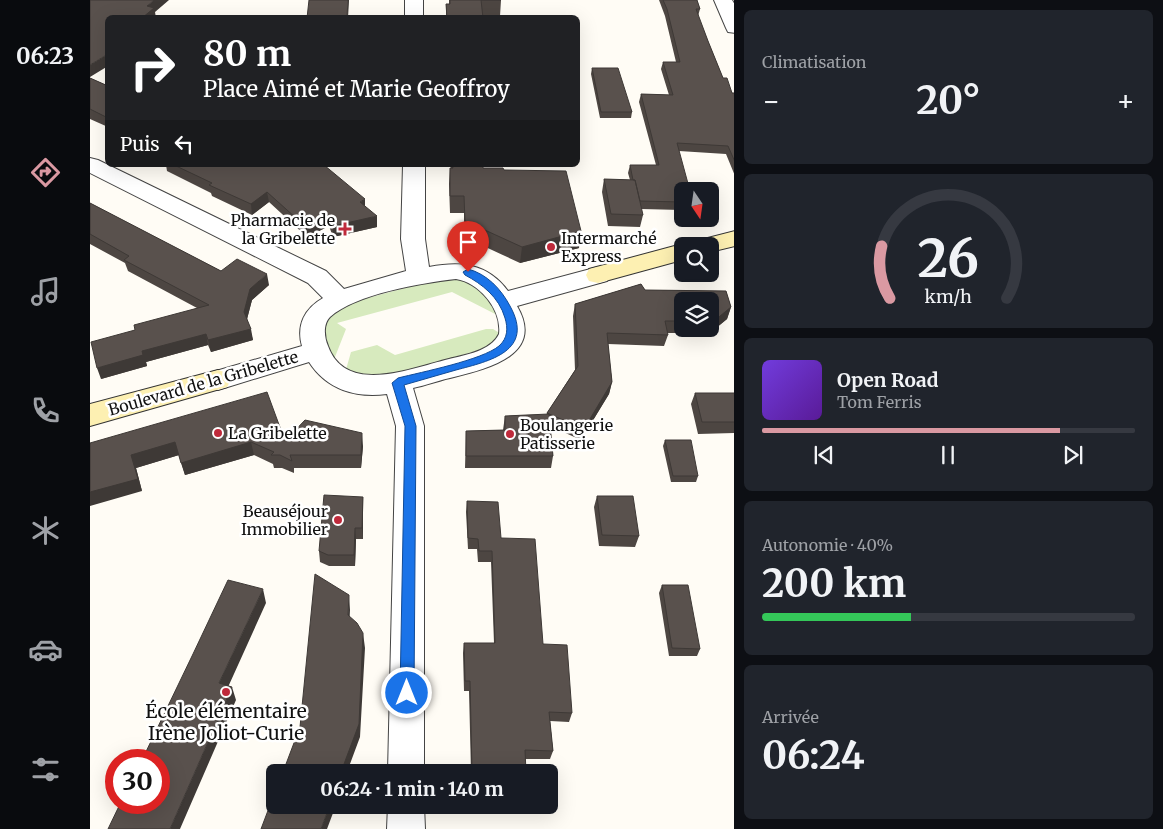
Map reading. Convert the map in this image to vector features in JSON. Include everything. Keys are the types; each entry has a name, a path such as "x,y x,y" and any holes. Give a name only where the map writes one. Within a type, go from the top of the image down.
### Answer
{"main road":[{"path":"719,242 734,238"},
{"path":"598,275 674,254"},
{"name":"Boulevard de la Gribelette","path":"90,415 218,380"}],"street":[{"path":"414,0 414,15"},
{"path":"723,0 734,28"},
{"path":"90,165 317,277 340,300"},
{"path":"414,167 413,239 419,277"},
{"path":"442,272 468,272 488,283 502,301 510,316 513,330 511,339 503,348 485,358 398,383 364,386 337,377 326,369 316,351 312,335 314,320 321,311 340,300 419,277 442,272"},
{"path":"502,301 598,275"},
{"name":"Boulevard de la Gribelette","path":"218,380 316,351"},
{"path":"398,383 410,426 406,764"},
{"path":"406,814 406,829"}],"green space":[{"path":"458,277 478,285 501,317 452,292 337,323 346,329 333,362 326,351 324,322 345,304 435,280"},
{"path":"486,329 493,329 501,334 486,348 384,378 345,373 351,352 377,345 395,355"}],"building":[{"path":"90,0 154,0 147,6 154,8 146,15 105,15 105,56 90,65"},
{"path":"309,0 348,0 347,15 307,15"},
{"path":"450,0 481,0 483,15 447,15 446,4 450,4"},
{"path":"663,0 697,0 700,9 696,9 708,41 723,78 727,78 732,93 734,93 734,160 728,146 677,143 688,182 674,182 674,202 640,201 630,165 659,165 641,94 673,95 663,62 680,62"},
{"path":"592,68 618,68 632,112 601,112"},
{"path":"90,78 105,85 105,116 90,109"},
{"path":"178,167 326,167 365,199 360,202 377,216 333,226 329,215 306,227 267,192 251,204 209,185 212,183"},
{"path":"483,167 503,168 504,170 566,171 581,231 522,247 465,221 464,196 450,196 450,168"},
{"path":"604,179 635,180 643,215 611,214"},
{"path":"90,203 221,271 237,259 267,274 250,289 244,312 251,329 208,340 206,334 142,351 143,355 97,368 91,342 135,330 134,325 209,305 124,260 129,256 90,234"},
{"path":"641,284 645,290 726,291 731,307 719,317 719,292 674,292 674,321 665,321 668,335 607,333 612,382 584,429 547,413 578,366 575,304"},
{"path":"267,392 285,441 305,420 362,433 361,455 290,455 292,461 280,455 271,455 274,452 251,442 181,463 175,442 131,455 138,479 90,492 90,443"},
{"path":"695,393 734,393 734,422 702,422"},
{"path":"549,414 553,456 466,456 466,431 505,430 505,416"},
{"path":"665,440 691,440 698,476 673,476"},
{"path":"324,495 363,497 362,528 355,528 354,555 328,555 319,551"},
{"path":"597,496 633,496 639,536 602,535"},
{"path":"467,501 498,502 501,538 535,539 543,644 567,645 572,713 549,712 553,751 525,750 526,764 472,764 470,681 465,681 464,643 495,643 492,551 479,551 478,539 468,538"},
{"name":"École élémentaire Irène Joliot-Curie","path":"315,574 349,595 348,615 357,623 363,633 359,724 344,764 286,764 300,727"},
{"path":"228,580 263,589 219,683 232,687 170,829 108,829 115,814 170,814 170,749 147,749"},
{"path":"662,585 688,585 700,649 672,648"},
{"path":"267,814 327,814 321,829 261,829"}],"place":[{"name":"Pharmacie de la Gribelette","path":"345,229"},
{"name":"Intermarché Express","path":"551,247"},
{"name":"La Gribelette","path":"218,433"},
{"name":"Boulangerie Patisserie","path":"510,434"},
{"name":"Beauséjour Immobilier","path":"338,520"},
{"name":"École élémentaire Irène Joliot-Curie","path":"226,692"}],"route":[{"path":"407,693 410,426 398,383 485,358 503,348 511,339 513,330 510,316 502,301 488,283 468,272"}]}
